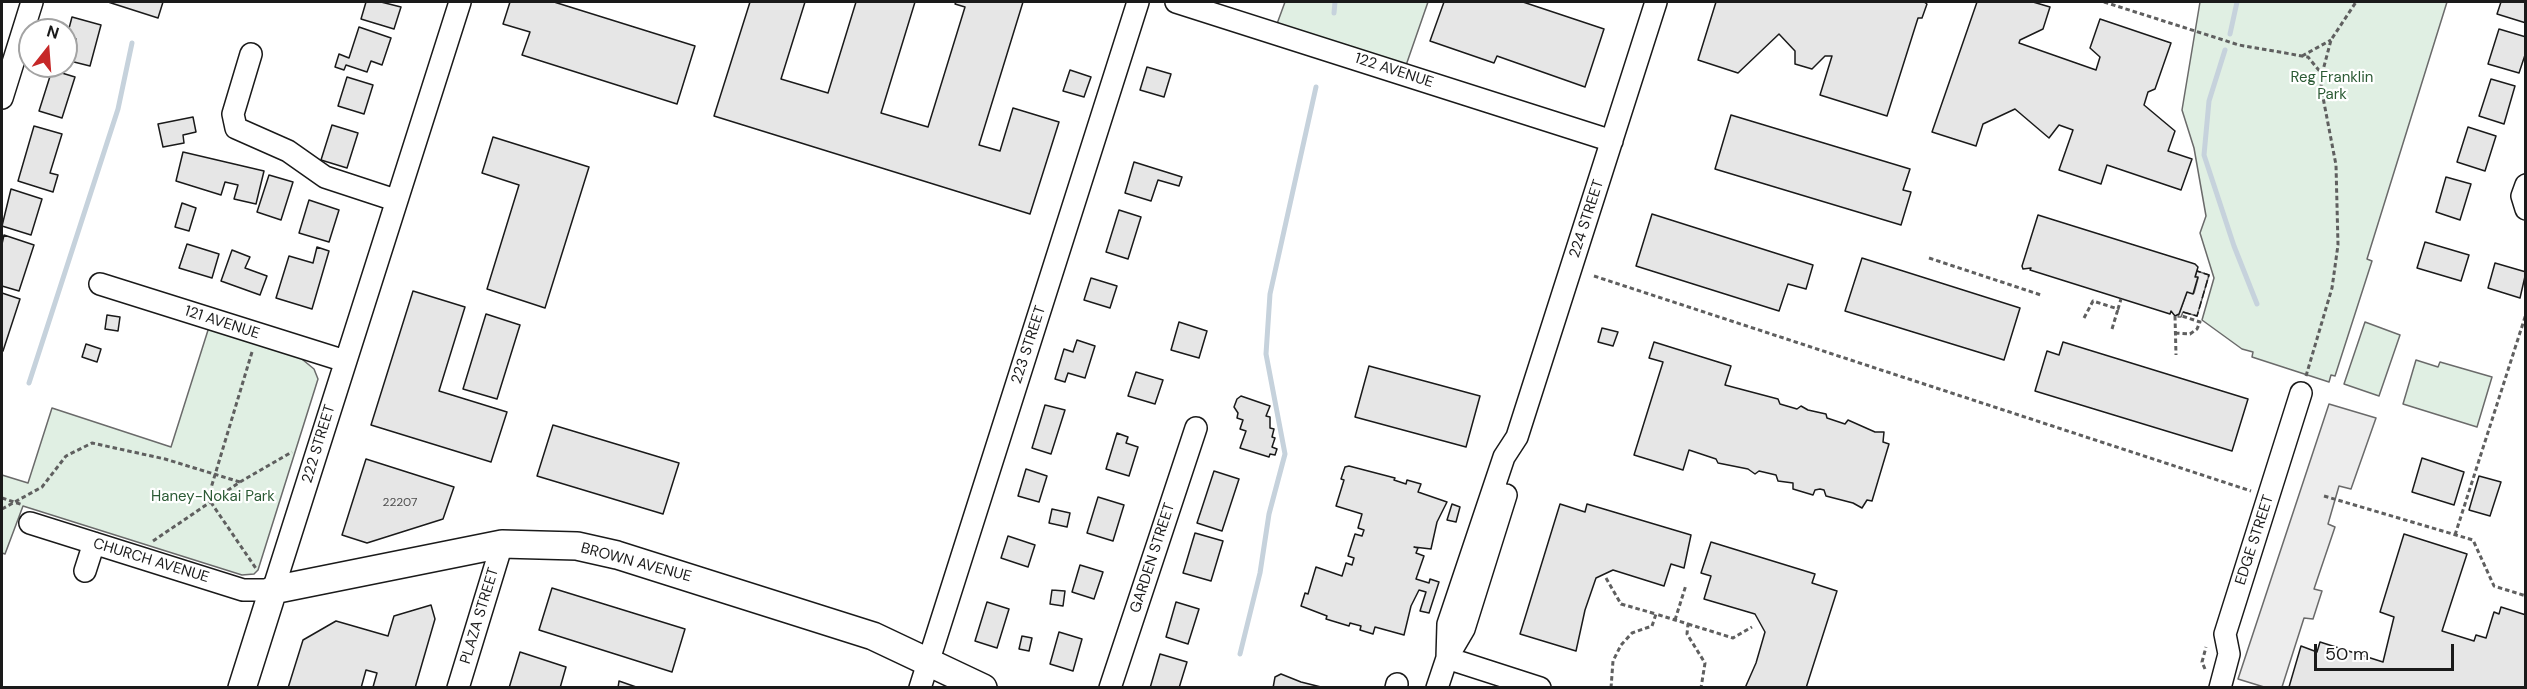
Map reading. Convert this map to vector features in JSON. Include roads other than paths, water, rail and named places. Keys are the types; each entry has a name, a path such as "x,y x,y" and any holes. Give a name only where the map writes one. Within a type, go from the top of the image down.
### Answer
{"main road":[{"name":"BROWN AVENUE","path":"273,590 502,544 577,546 616,555 873,636 982,687"},
{"name":"222 STREET","path":"242,687 273,590"}],"street":[{"path":"2,98 32,2"},
{"name":"222 STREET","path":"273,590 395,200 460,2"},
{"name":"223 STREET","path":"920,687 1138,2"},
{"name":"122 AVENUE","path":"1176,2 1612,141"},
{"name":"224 STREET","path":"1437,687 1447,658 1448,624 1504,457 1517,437 1656,2"},
{"path":"251,54 233,114 236,128 288,151 339,184 395,200"},
{"path":"2526,185 2522,196 2526,209"},
{"name":"121 AVENUE","path":"100,284 345,361"},
{"name":"EDGE STREET","path":"2220,687 2229,654 2225,634 2301,393"},
{"name":"GARDEN STREET","path":"1110,687 1196,428"},
{"name":"CHURCH AVENUE","path":"30,522 243,590 273,590"},
{"path":"85,571 94,543"},
{"name":"PLAZA STREET","path":"458,687 502,544"},
{"path":"1447,658 1540,687"}],"waterway":[{"path":"1334,13 1335,2"},
{"path":"2230,34 2237,2"},
{"path":"29,383 118,109 132,43"},
{"path":"2225,50 2209,101 2204,155 2234,246 2257,304"},
{"path":"1240,654 1260,573 1269,514 1285,454 1266,354 1270,294 1316,87"}],"park label":[{"name":"Reg Franklin Park","path":"2332,86"},
{"name":"Haney-Nokai Park","path":"213,497"}]}
